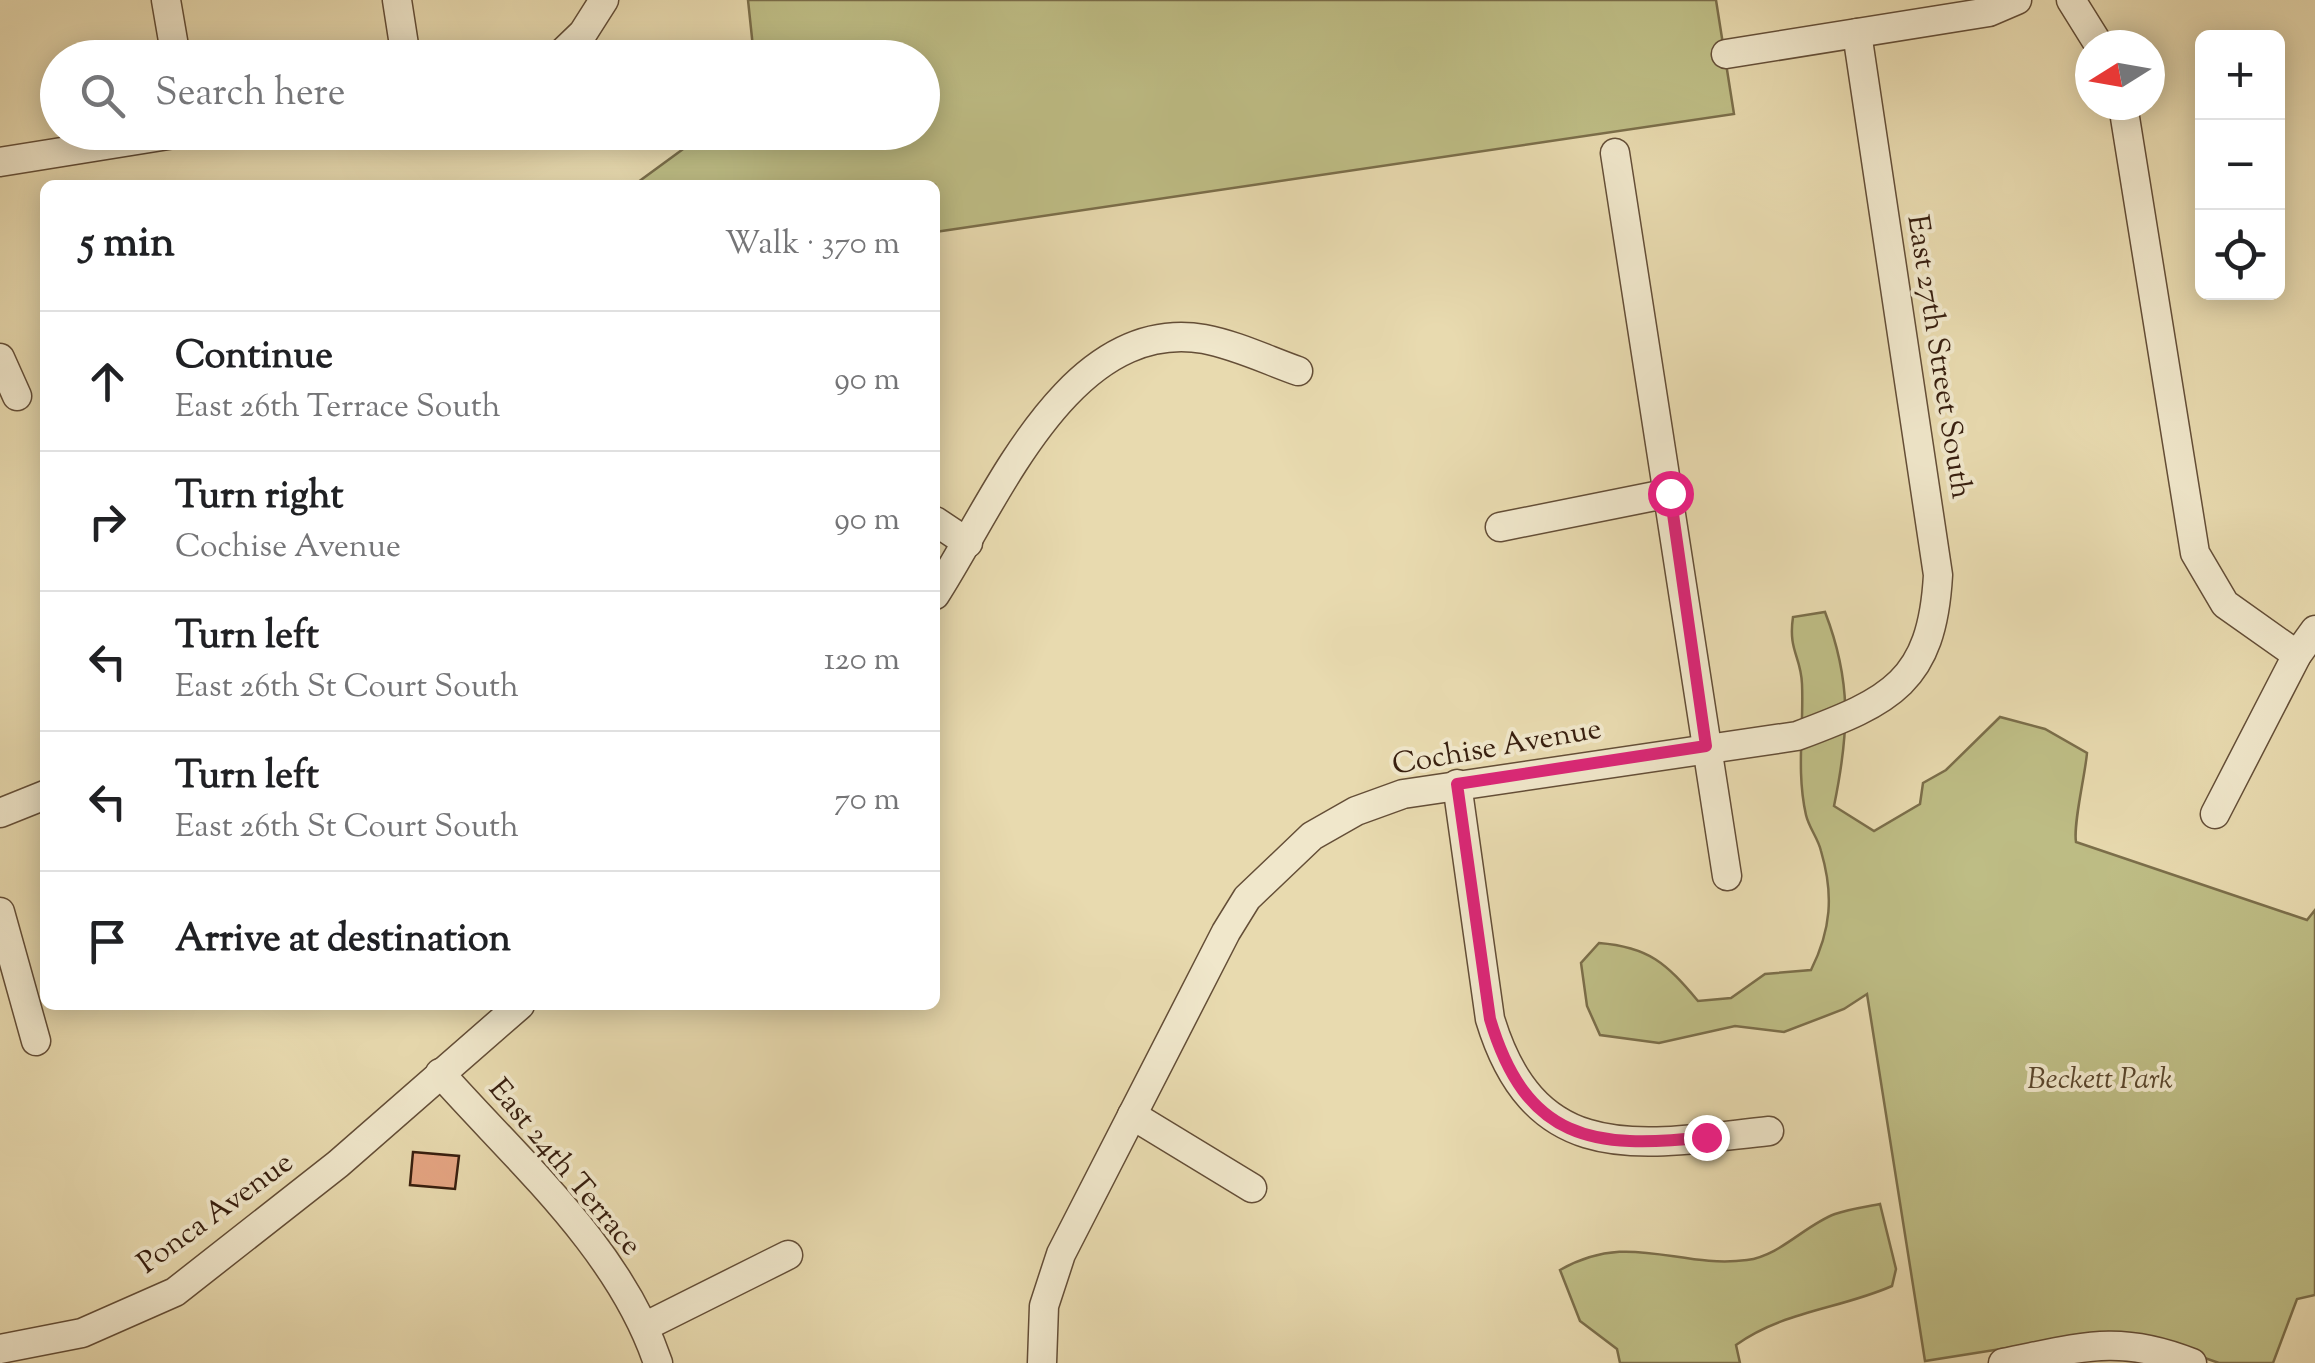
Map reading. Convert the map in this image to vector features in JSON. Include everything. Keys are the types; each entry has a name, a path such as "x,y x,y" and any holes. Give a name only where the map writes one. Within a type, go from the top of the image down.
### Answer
{"street":[{"path":"166,0 173,40"},
{"path":"396,0 403,40"},
{"path":"576,40 604,0"},
{"path":"1726,54 1989,12 2017,0"},
{"path":"2071,0 2090,30"},
{"name":"East 27th Street South","path":"1857,33 1938,575 1936,623 1926,650 1901,681"},
{"path":"2125,120 2195,553 2225,604 2297,656"},
{"path":"0,162 75,150"},
{"path":"1615,152 1727,876"},
{"path":"940,587 1054,406 1098,362 1145,341 1202,339 1298,371"},
{"path":"0,358 18,396"},
{"path":"1500,526 1670,493"},
{"path":"940,525 968,543"},
{"path":"2216,814 2297,656 2315,630"},
{"name":"Cochise Avenue","path":"1042,1363 1044,1306 1061,1254 1132,1115 1226,932 1274,868 1312,836 1356,811 1404,794 1706,746 1797,736 1857,714 1901,681"},
{"path":"1457,784 1490,1019 1500,1054 1523,1092 1557,1122 1612,1143 1642,1145 1770,1131"},
{"path":"0,813 40,797"},
{"path":"0,912 36,1041"},
{"name":"Ponca Avenue","path":"0,1349 82,1332 175,1292 338,1164 514,1010"},
{"name":"East 24th Terrace","path":"440,1073 606,1263 646,1326 658,1363"},
{"path":"1132,1115 1252,1188"},
{"path":"646,1326 788,1255"},
{"path":"2004,1363 2062,1357 2122,1343 2153,1348 2192,1363"}],"green space":[{"path":"748,0 1716,0 1734,114 940,231 940,180 641,180 682,150 940,150 940,40 752,40"},
{"name":"Beckett Park","path":"1825,612 1844,685 1845,731 1834,806 1874,831 1920,804 1923,783 1946,770 2000,717 2045,729 2087,753 2076,842 2307,920 2315,910 2315,1295 2297,1299 2273,1363 2219,1363 2139,1335 2108,1332 1925,1361 1867,994 1844,1009 1784,1032 1735,1026 1659,1043 1600,1035 1587,1006 1581,963 1599,943 1631,948 1655,959 1698,1001 1731,998 1765,974 1811,970 1823,941 1829,897 1821,851 1807,820 1803,799 1802,684 1792,628 1793,617"},
{"path":"1880,1204 1896,1269 1892,1286 1792,1317 1754,1334 1736,1345 1740,1363 1620,1363 1617,1349 1580,1321 1560,1270 1585,1258 1609,1253 1747,1260 1770,1253 1835,1214"}],"building":[{"path":"413,1152 459,1156 455,1189 410,1185"}],"route":[{"path":"1670,493 1706,746 1457,784 1490,1019 1500,1054 1523,1092 1557,1122 1580,1134 1612,1143 1642,1145 1706,1137"}]}
